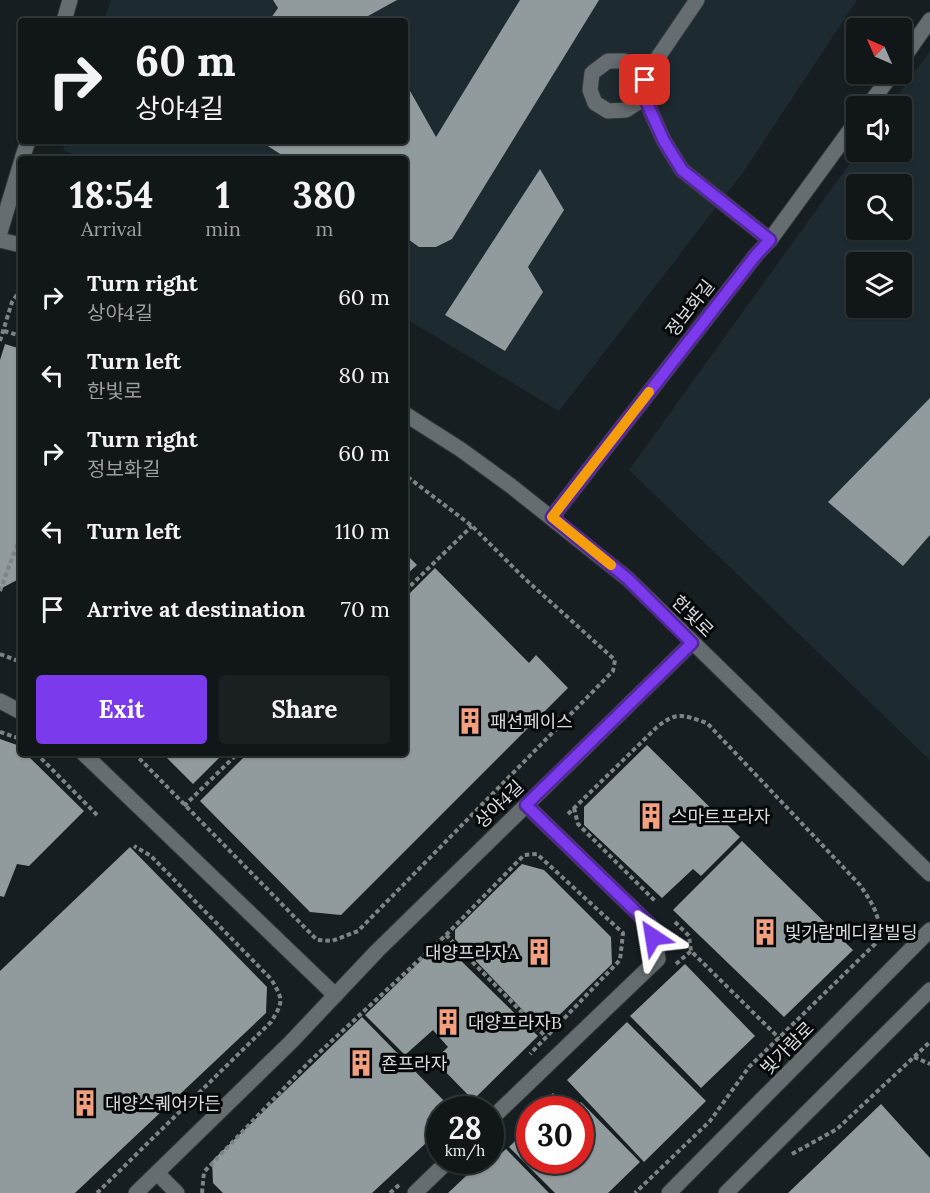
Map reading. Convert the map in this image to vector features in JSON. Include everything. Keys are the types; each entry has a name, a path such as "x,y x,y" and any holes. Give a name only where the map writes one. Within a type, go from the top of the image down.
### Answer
{"street":[{"path":"65,18 70,0"},
{"path":"697,0 650,69 641,90 664,141 682,170 770,240"},
{"path":"912,46 930,20"},
{"path":"645,80 624,61 608,61 592,73 590,90 596,103 608,111 627,110 645,98"},
{"name":"정보화길","path":"552,517 770,240 846,136"},
{"path":"0,232 18,174"},
{"path":"0,240 18,244"},
{"name":"한빛로","path":"408,416 460,449 552,517 628,579 930,874"},
{"name":"상야4길","path":"136,1193 692,643"},
{"path":"0,701 18,710"},
{"path":"86,756 335,995"},
{"path":"504,1107 658,959 653,928 526,805"},
{"name":"빛가람로","path":"669,1193 930,930"},
{"path":"726,1193 930,990"},
{"path":"157,1173 177,1193"},
{"path":"415,1193 435,1174"}],"path":[{"path":"0,341 12,302 18,293"},
{"path":"4,331 18,335"},
{"path":"137,756 317,940 332,942 358,931 613,671 615,660 523,577 472,526 408,477"},
{"path":"408,588 472,526"},
{"path":"0,591 18,542"},
{"path":"0,654 18,661"},
{"path":"568,814 657,727 670,717 686,716 707,723 860,885 875,906 880,935 875,944 749,1067 710,1121 635,1193"},
{"path":"0,732 18,738"},
{"path":"39,756 98,816"},
{"path":"184,806 235,756"},
{"path":"574,808 578,824 656,902"},
{"path":"97,1193 271,1022 281,1005 281,996 271,979 151,856 134,846"},
{"path":"202,1193 204,1172 309,1062 446,935 524,855 537,854 623,933 620,960 524,1062"},
{"path":"675,922 689,936 691,951 779,1038"},
{"path":"446,935 546,1037"},
{"path":"785,1161 794,1153 837,1129 930,1042"},
{"path":"914,1057 930,1064"}],"shaded area":[{"path":"111,0 857,0 744,171 559,411 408,320 408,156 78,156 63,150 65,144 408,144 408,18 105,18"},
{"path":"930,51 930,760 629,470 851,162 912,162 912,96 897,96 906,84 912,84 912,76"}],"building":[{"path":"273,0 397,0 368,16 369,18 271,18 278,8"},
{"path":"520,0 599,0 452,239 436,247 419,247 408,239 408,156 283,156 265,144 408,144 408,87 436,137"},
{"path":"540,169 564,210 528,267 543,292 505,351 445,315"},
{"path":"5,344 18,348 18,580 0,589 0,360"},
{"path":"930,398 930,535 903,566 828,502"},
{"path":"408,556 417,565 408,573"},
{"name":"패션페이스","path":"435,568 529,663 536,655 568,688 341,915 310,912 200,801 245,756 408,756 408,595"},
{"path":"0,739 17,745 18,756 28,756 84,811 29,866 17,864 4,897 0,896"},
{"name":"스마트프라자","path":"647,745 740,837 701,876 693,869 662,898 584,825 584,807"},
{"path":"165,756 221,756 193,784"},
{"name":"빛가람메디칼빌딩","path":"742,841 853,950 784,1017 673,910"},
{"name":"대양스퀘어가든","path":"130,847 267,987 266,1013 75,1193 0,1193 0,971"},
{"name":"대양프라자A","path":"522,864 544,870 611,937 612,964 551,1023 533,1021 455,939 455,930"},
{"name":"대양프라자B","path":"434,948 450,950 538,1036 477,1096 469,1096 434,1060 448,1047 433,1030 405,1055 365,1015"},
{"path":"685,964 755,1036 701,1088 630,1016"},
{"name":"죤프라자","path":"362,1017 439,1096 426,1096 426,1143 372,1193 223,1193 213,1183 212,1161"},
{"path":"627,1022 706,1101 644,1162 594,1109 594,1096 582,1096 567,1080"},
{"path":"881,1104 930,1158 930,1193 788,1193"},
{"path":"594,1115 640,1162 608,1193 555,1193 536,1174 594,1174"},
{"path":"516,1140 516,1154 509,1147"},
{"path":"506,1149 516,1159 516,1174 530,1174 549,1193 448,1193 468,1174 504,1174 504,1151"}],"slow traffic":[{"path":"611,565 552,517 649,392"}],"place":[{"name":"패션페이스","path":"470,721"},
{"name":"스마트프라자","path":"651,816"},
{"name":"빛가람메디칼빌딩","path":"765,932"},
{"name":"대양프라자A","path":"539,952"},
{"name":"대양프라자B","path":"448,1022"},
{"name":"죤프라자","path":"361,1063"},
{"name":"대양스퀘어가든","path":"85,1103"}],"route":[{"path":"645,80 641,90 664,141 682,170 770,240 552,517 628,579 692,643 526,805 653,928 653,937"}]}
